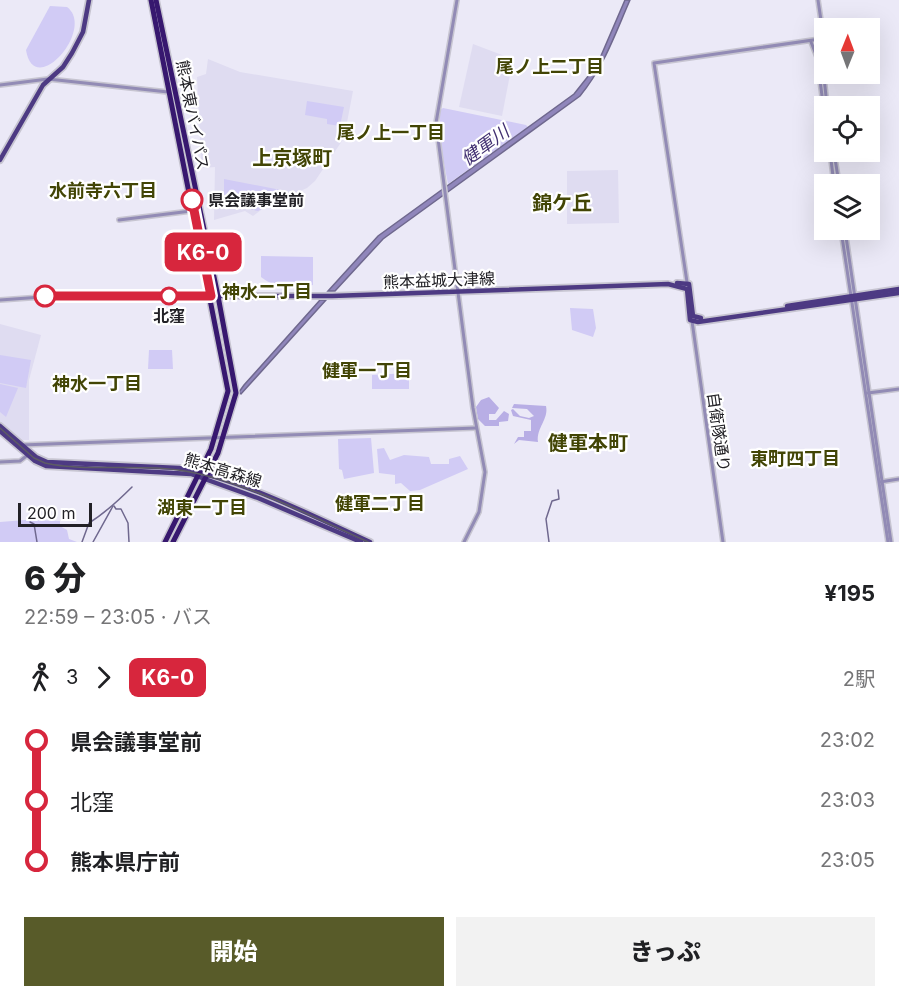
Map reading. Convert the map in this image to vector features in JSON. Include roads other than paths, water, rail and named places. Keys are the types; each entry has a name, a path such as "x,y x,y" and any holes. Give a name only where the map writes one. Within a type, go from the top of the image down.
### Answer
{"highway":[{"name":"熊本東バイパス","path":"151,0 218,296 235,382 234,401 224,438 207,477 173,542"},
{"name":"熊本東バイパス","path":"156,0 172,92"},
{"name":"熊本東バイパス","path":"165,542 215,438 228,391 197,211"}],"main road":[{"path":"0,160 48,79 63,67 80,37 89,0"},
{"name":"熊本益城大津線","path":"211,296 332,296 668,284 687,286"},
{"path":"687,286 690,286 693,321 899,291"},
{"name":"熊本高森線","path":"0,426 22,445 35,461 52,466 199,474 361,542"},
{"name":"熊本高森線","path":"0,431 29,454"},
{"name":"熊本高森線","path":"207,477 276,500 370,542"}],"street":[{"path":"458,0 436,117 476,428 485,472 479,512 464,542"},
{"path":"818,0 821,18"},
{"path":"687,286 654,63 814,40"},
{"path":"809,41 814,46"},
{"path":"0,85 48,79 172,92"},
{"path":"119,220 197,211"},
{"path":"845,240 890,542"},
{"path":"0,300 70,295 211,296"},
{"name":"自衛隊通り","path":"693,321 723,542"},
{"path":"868,393 899,388"},
{"path":"22,445 476,428"},
{"path":"0,462 20,461 29,454"},
{"path":"880,482 899,479"}],"waterway":[{"path":"82,542 89,523 132,487"},
{"path":"549,542 546,519 552,501 559,499 558,490"},
{"path":"93,542 113,506"},
{"path":"114,506 116,509 121,509 128,523 129,542"},
{"path":"30,522 34,524 37,542"}],"tram line":[{"path":"0,428 34,458 45,463 76,467 162,468 201,474 300,510 368,542"}],"place":[{"name":"県会議事堂前","path":"192,200"},
{"name":"北窪","path":"169,296"}],"district":[{"name":"尾ノ上二丁目","path":"550,66"},
{"name":"尾ノ上一丁目","path":"391,132"},
{"name":"上京塚町","path":"292,158"},
{"name":"水前寺六丁目","path":"103,190"},
{"name":"錦ケ丘","path":"562,203"},
{"name":"神水二丁目","path":"267,291"},
{"name":"健軍一丁目","path":"367,370"},
{"name":"神水一丁目","path":"97,383"},
{"name":"健軍本町","path":"588,443"},
{"name":"東町四丁目","path":"795,458"},
{"name":"健軍二丁目","path":"380,503"},
{"name":"湖東一丁目","path":"202,507"}],"water label":[{"name":"健軍川","path":"485,145"}]}
